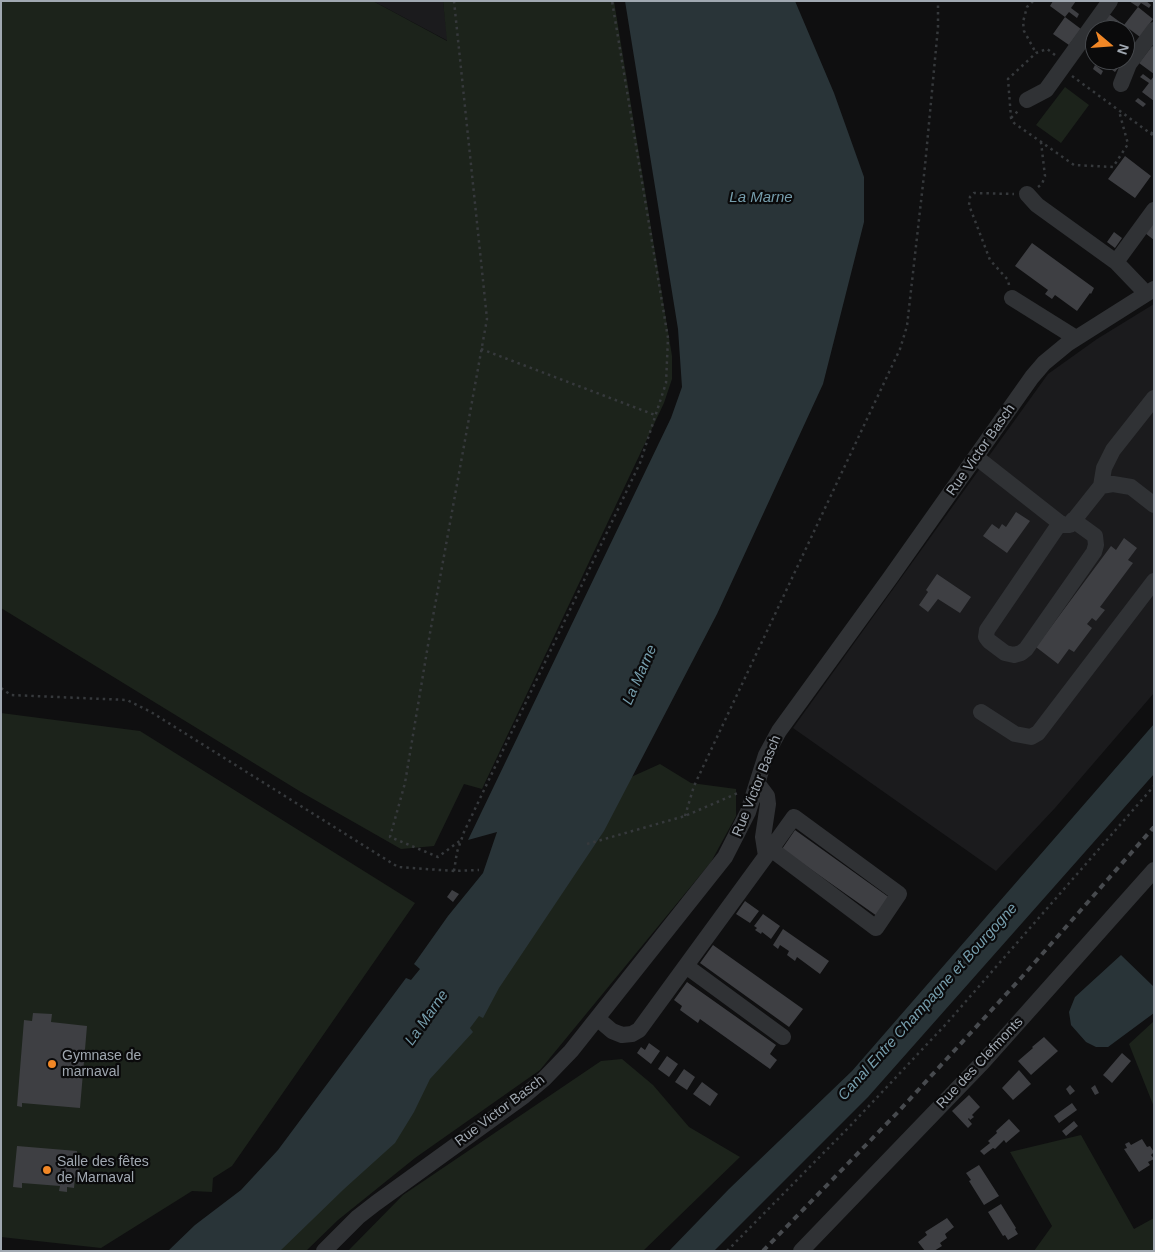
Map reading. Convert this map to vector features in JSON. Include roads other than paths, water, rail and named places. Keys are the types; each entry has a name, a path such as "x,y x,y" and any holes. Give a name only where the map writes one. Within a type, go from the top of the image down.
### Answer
{"street":[{"path":"1027,100 1046,90 1110,1"},
{"path":"1121,84 1129,64 1154,30"},
{"path":"1028,194 1037,205 1116,262 1142,288 1149,292"},
{"path":"1116,262 1154,210"},
{"name":"Rue Victor Basch","path":"324,1251 352,1222 524,1096 572,1051 725,856 742,826 758,784 766,756 779,731 1038,370 1055,353 1076,338 1149,292"},
{"path":"1012,298 1076,338"},
{"path":"976,457 1067,522 1094,536 1096,545 1094,552 1026,649 1014,655 1006,654 989,641 986,637 987,630 1067,522 1101,486 1104,468 1114,450 1154,398"},
{"path":"1101,486 1113,484 1131,487 1153,503"},
{"path":"982,712 1015,734 1030,737 1038,733 1154,581"},
{"path":"598,1019 612,1031 622,1035 632,1034 640,1030 686,966 768,853 794,817 899,894 876,928 768,853 763,837 768,804 767,796 758,784"},
{"name":"Rue des Clefmonts","path":"800,1251 983,1062 1154,870"},
{"path":"686,966 783,1037"}],"water":[{"name":"La Marne","path":"625,1 795,1 834,93 864,177 864,222 823,384 717,614 604,831 499,988 483,1018 479,1016 470,1028 473,1032 430,1079 414,1112 395,1143 280,1251 168,1251 195,1225 241,1190 278,1150 406,978 411,980 420,969 414,964 448,916 483,873 497,832 468,840 671,418 682,387 678,329"},
{"name":"Canal Entre Champagne et Bourgogne","path":"1154,724 1154,774 868,1097 714,1251 669,1251 729,1189 852,1071"},
{"path":"1121,955 1154,987 1154,1013 1108,1047 1096,1047 1086,1042 1071,1025 1069,1012 1075,997"}],"railway":[{"path":"763,1251 898,1112 1021,978 1154,827"}],"place":[{"name":"Gymnase de marnaval","path":"52,1064"},
{"name":"Salle des fêtes de Marnaval","path":"47,1170"}]}
